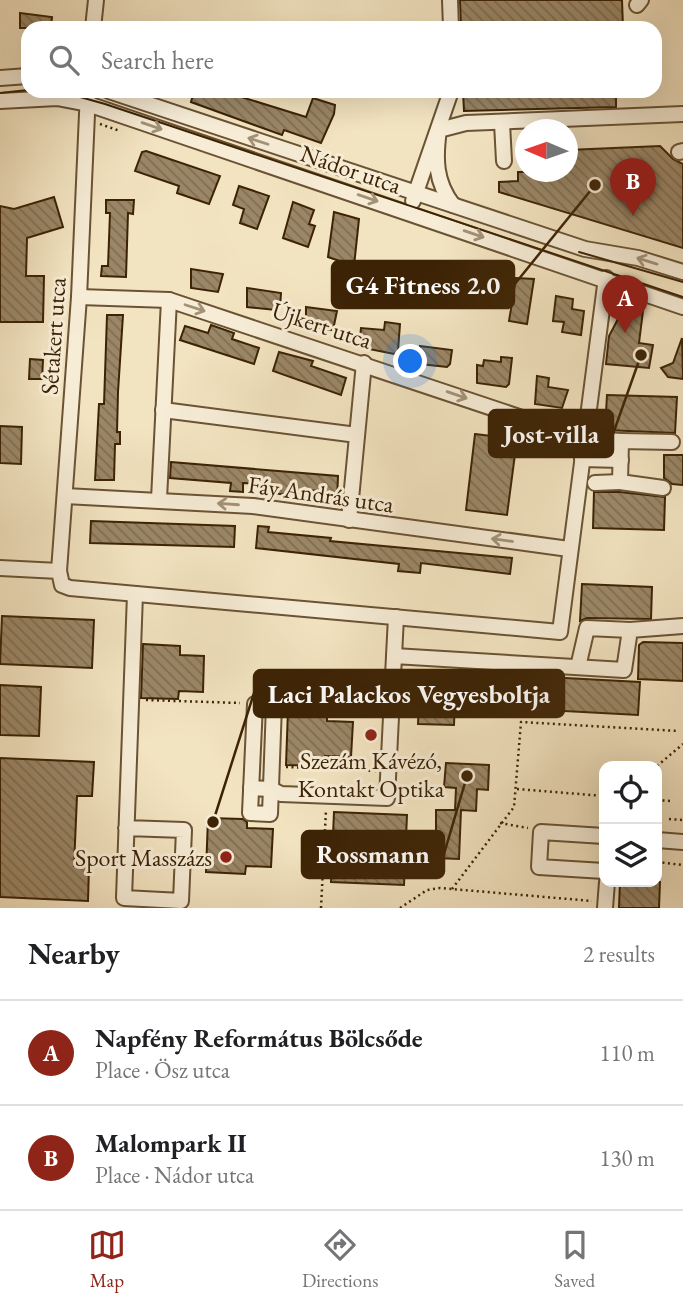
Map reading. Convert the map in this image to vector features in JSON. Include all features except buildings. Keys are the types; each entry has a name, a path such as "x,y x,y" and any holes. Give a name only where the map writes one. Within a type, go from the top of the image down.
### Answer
{"street":[{"path":"94,21 96,0"},
{"path":"450,0 451,21"},
{"path":"0,78 21,76"},
{"name":"Nádor utca","path":"0,101 88,98 683,307"},
{"name":"Sétakert utca","path":"59,571 79,297 88,98"},
{"name":"Nádor utca","path":"130,98 585,249 638,258 683,272"},
{"path":"410,212 449,98"},
{"path":"439,130 466,123 683,114"},
{"path":"502,123 504,161"},
{"path":"439,130 436,151 438,177 444,193 453,205"},
{"path":"0,568 59,571 62,585 70,588 560,632 606,278"},
{"name":"Újkert utca","path":"79,297 169,300 364,362 584,439"},
{"path":"159,499 169,300"},
{"path":"349,520 364,362"},
{"path":"163,410 357,435"},
{"path":"605,440 671,442"},
{"path":"620,482 621,441"},
{"path":"582,459 621,460"},
{"path":"595,482 620,482 663,488"},
{"name":"Fáy András utca","path":"65,496 253,506 569,549"},
{"path":"126,828 184,830 181,901 124,898 126,828 135,594"},
{"path":"251,788 271,789 281,793 387,798 396,617"},
{"path":"578,667 587,628 630,630 683,626"},
{"path":"394,656 624,670 630,630"},
{"path":"255,704 250,813 270,814 274,705"},
{"path":"253,760 272,763"},
{"path":"599,836 541,832 538,867 599,871"},
{"path":"662,840 683,842"}],"path":[{"path":"452,889 513,807 521,722 678,731"},
{"path":"662,762 683,744"},
{"path":"272,763 387,772"},
{"path":"516,789 599,796"},
{"path":"321,908 327,795"},
{"path":"662,800 671,801"},
{"path":"669,819 683,820"},
{"path":"500,823 519,825"},
{"path":"662,863 683,865"},
{"path":"400,908 427,890 452,889 605,903"}],"tram line":[{"path":"0,93 21,91"},
{"path":"84,98 683,297"},
{"path":"579,252 683,282"}],"place":[{"name":"G4 Fitness 2.0","path":"595,185"},
{"name":"Malompark II","path":"633,216"},
{"name":"Napfény Református Bölcsőde","path":"625,333"},
{"name":"Jost-villa","path":"641,355"},
{"name":"Szezám Kávézó, Kontakt Optika","path":"371,735"},
{"name":"Rossmann","path":"467,776"},
{"name":"Laci Palackos Vegyesboltja","path":"213,822"},
{"name":"Sport Masszázs","path":"226,857"}]}
